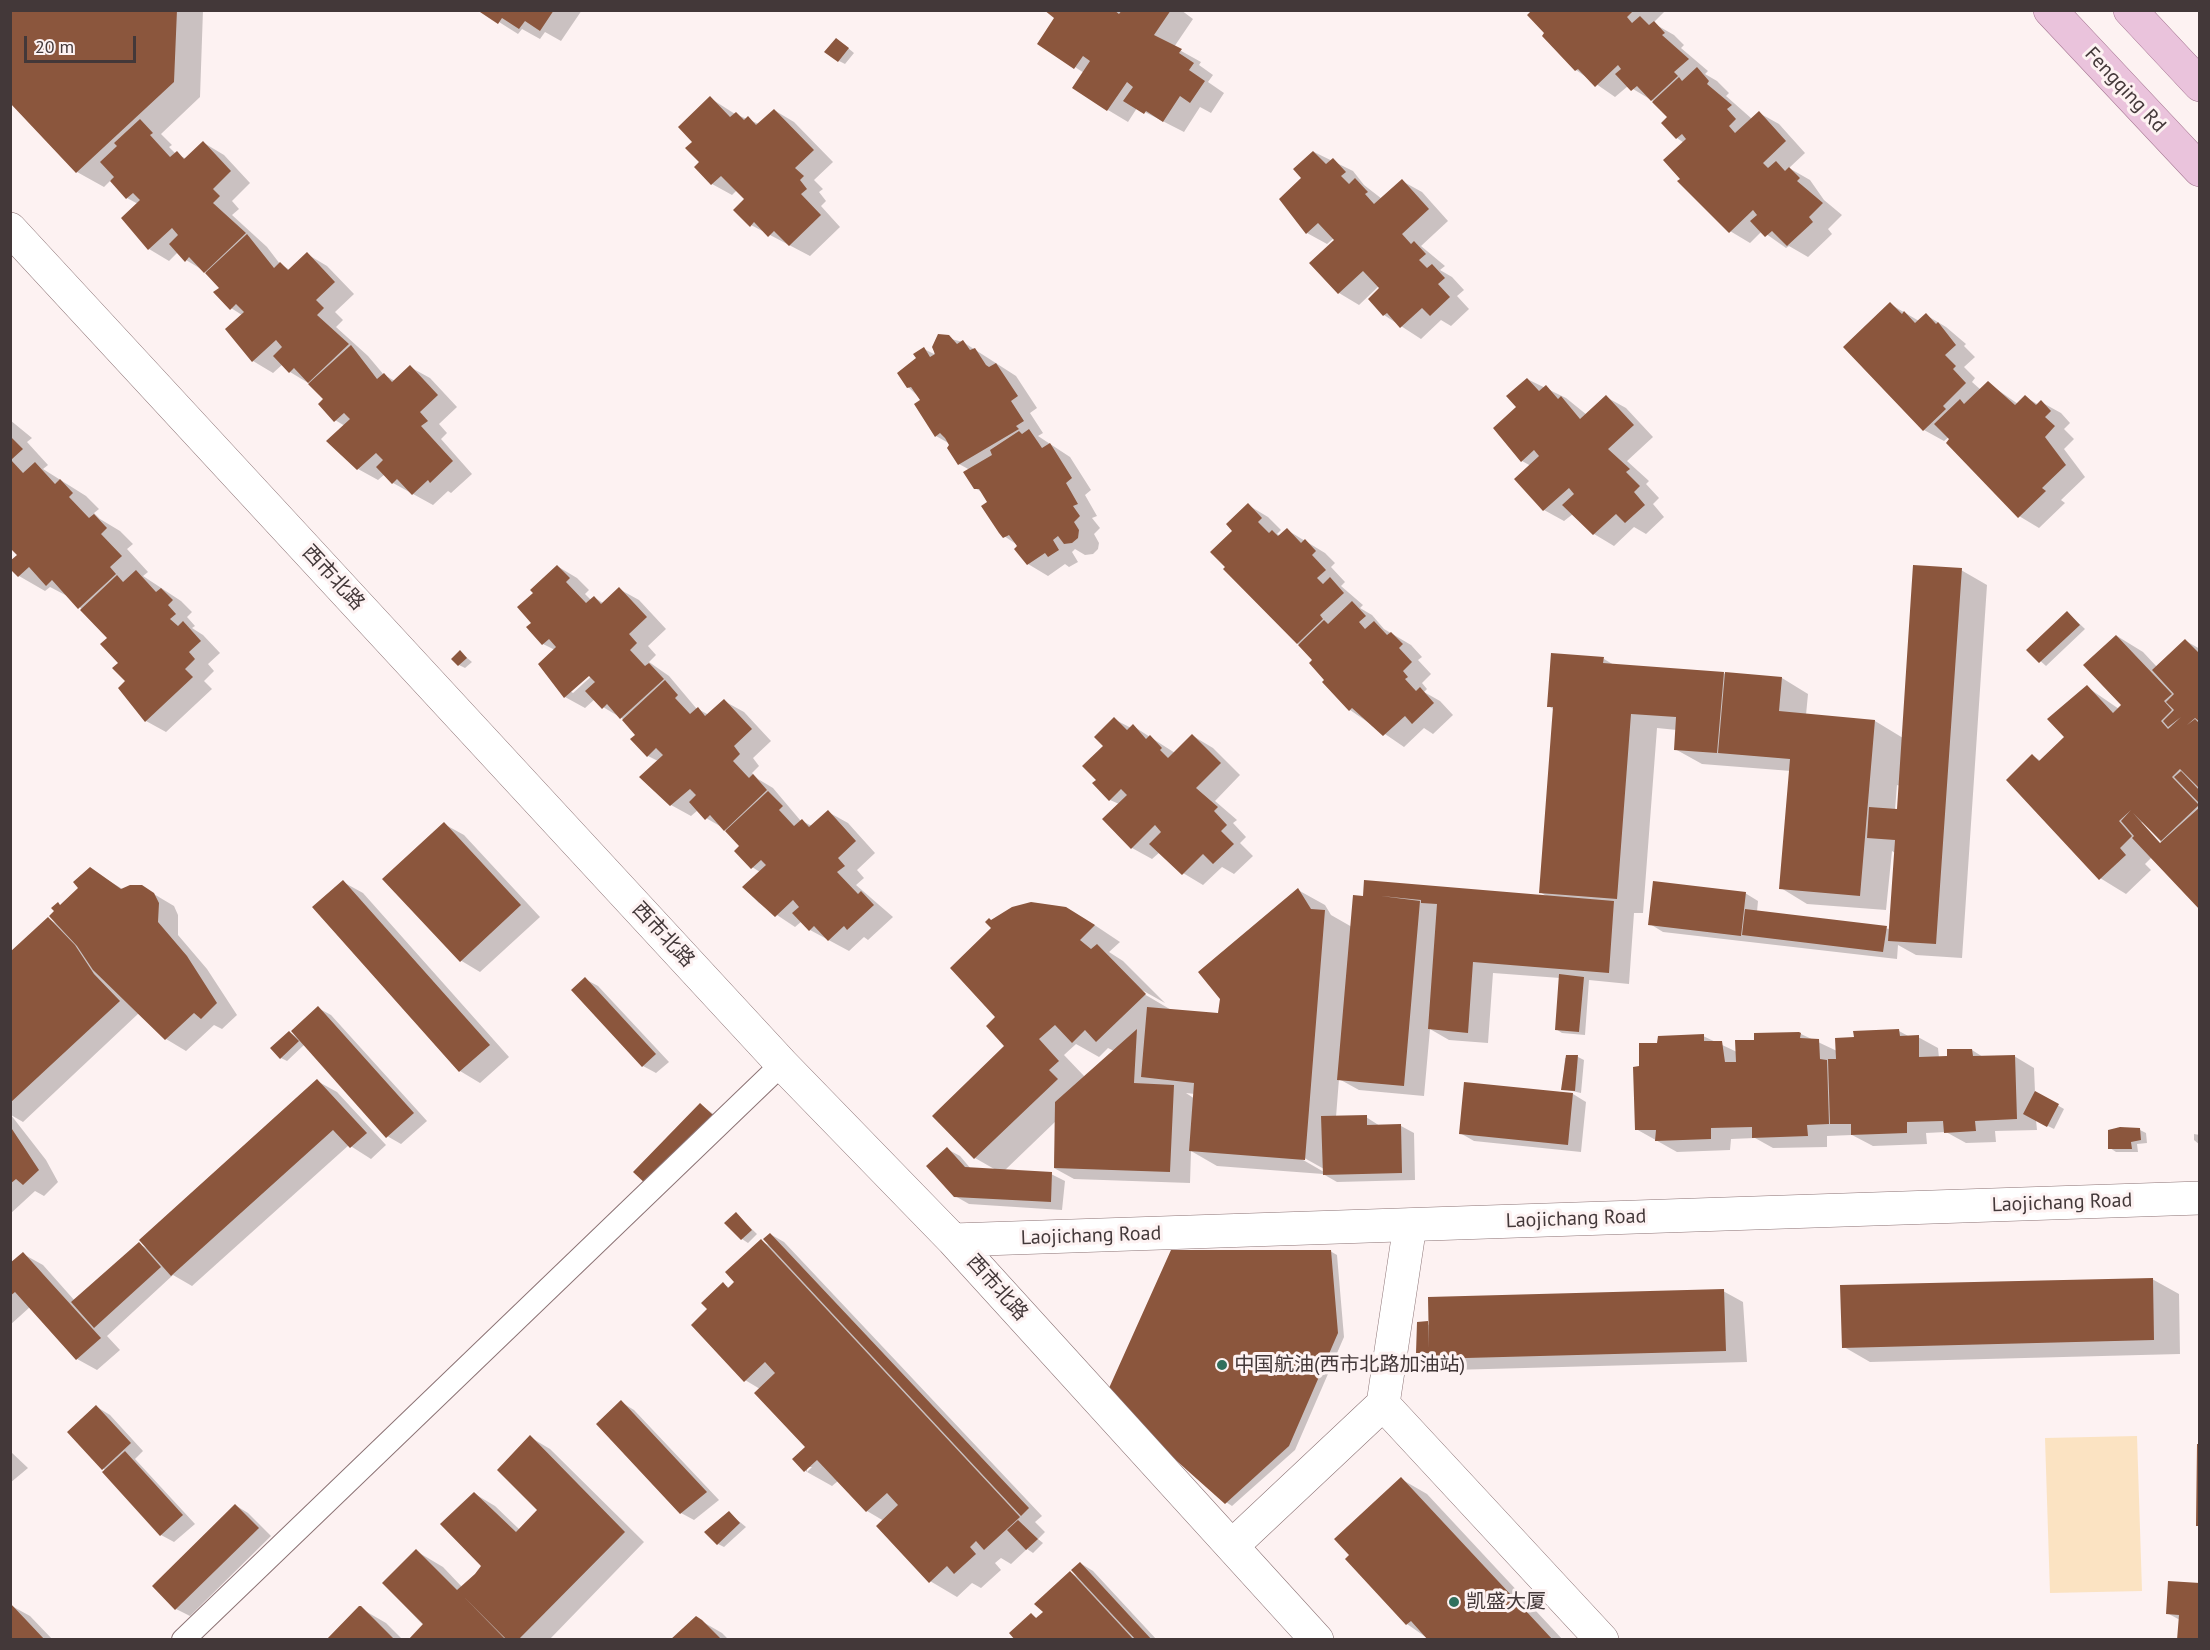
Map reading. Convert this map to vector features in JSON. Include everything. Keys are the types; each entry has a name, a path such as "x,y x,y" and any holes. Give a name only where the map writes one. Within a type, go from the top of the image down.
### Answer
{"main road":[{"name":"Fengqing Rd","path":"2050,10 2199,170"},
{"path":"2130,10 2199,85"}],"street":[{"name":"西市北路","path":"10,229 782,1064 953,1240 1317,1640"},
{"name":"Laojichang Road","path":"953,1240 2199,1198"},
{"path":"1232,1546 1383,1404 1410,1225"},
{"path":"1383,1404 1602,1640"}],"lane":[{"path":"183,1640 782,1064"}],"shaded area":[{"path":"2137,1436 2142,1591 2050,1593 2045,1438"}],"building":[{"path":"10,10 177,10 174,82 76,173 10,103"},
{"path":"477,10 554,10 540,31 525,21 519,29 502,18 498,24"},
{"path":"1044,10 1114,10 1119,14 1122,10 1171,10 1154,35 1182,49 1179,53 1194,63 1189,70 1205,81 1190,103 1180,96 1163,122 1146,111 1144,114 1123,101 1133,87 1127,82 1107,111 1072,88 1090,61 1083,56 1074,69 1037,44 1054,18"},
{"path":"1532,10 1634,10 1627,17 1632,23 1640,16 1649,25 1654,21 1665,33 1662,35 1689,59 1674,72 1678,76 1651,101 1637,86 1631,91 1615,74 1621,69 1618,65 1595,87 1578,69 1575,71 1542,36 1544,33 1527,15"},
{"path":"836,38 849,48 838,62 824,52"},
{"path":"1697,67 1709,81 1707,84 1732,105 1727,109 1736,119 1729,126 1735,133 1759,111 1786,141 1763,163 1768,168 1776,161 1785,171 1789,167 1800,178 1797,181 1823,203 1809,217 1813,222 1787,246 1772,231 1765,237 1750,221 1757,215 1753,210 1729,233 1677,181 1680,179 1663,160 1686,139 1682,134 1676,139 1661,123 1667,117 1652,102 1679,77 1682,81"},
{"path":"710,96 730,117 736,112 744,120 748,116 756,125 774,109 814,150 795,168 804,176 800,180 807,189 801,194 821,215 789,246 774,231 768,237 754,222 750,227 733,210 744,199 721,176 711,185 694,167 699,162 685,148 692,142 678,127"},
{"path":"140,119 153,133 150,135 170,157 177,151 184,159 203,141 231,171 213,189 220,196 213,203 246,233 204,273 189,257 185,262 169,244 178,235 172,228 148,250 121,218 140,200 133,193 126,199 110,181 114,177 100,162 117,146 114,143"},
{"path":"1313,151 1326,164 1333,158 1346,172 1341,176 1349,184 1355,178 1368,192 1365,194 1374,204 1402,179 1429,209 1402,234 1411,244 1414,241 1426,254 1419,260 1427,268 1432,264 1445,278 1438,284 1450,297 1430,316 1422,308 1400,328 1387,313 1383,316 1368,299 1379,288 1363,271 1338,294 1309,263 1334,240 1318,223 1306,234 1279,199 1301,178 1293,169"},
{"path":"247,234 274,268 280,262 288,270 307,252 335,282 316,300 324,308 317,315 349,344 308,383 294,368 289,373 273,356 282,347 276,340 252,362 225,329 244,312 236,304 230,310 213,292 219,288 205,273"},
{"path":"1890,302 1902,314 1904,311 1915,323 1926,313 1936,324 1938,322 1956,345 1945,355 1956,366 1953,369 1966,383 1943,406 1946,409 1923,431 1843,347"},
{"path":"938,334 949,335 957,344 963,340 970,350 975,348 989,367 996,363 1018,396 1011,401 1024,421 1016,426 1019,429 958,465 947,448 949,445 945,438 940,433 935,437 914,404 920,400 911,387 907,388 897,373 916,358 913,354 924,347 930,357 935,354 932,347"},
{"path":"351,345 377,379 384,373 392,382 410,365 438,395 420,412 428,421 421,426 453,461 430,483 428,480 412,495 397,479 392,484 376,467 383,460 376,453 357,470 326,441 350,419 344,413 334,422 318,404 323,399 308,384"},
{"path":"1527,378 1539,391 1546,385 1558,399 1561,396 1580,419 1606,395 1634,425 1608,449 1630,469 1626,472 1640,486 1634,492 1645,505 1625,523 1616,514 1593,535 1562,505 1574,494 1569,488 1543,511 1514,479 1539,456 1534,450 1521,462 1493,428 1516,407 1506,396"},
{"path":"1988,381 2015,405 2025,395 2036,405 2041,400 2051,411 2045,417 2055,426 2045,437 2066,465 2042,488 2046,491 2018,518 1946,443 1949,439 1934,424 1960,399 1964,404"},
{"path":"1029,429 1042,448 1050,443 1072,478 1066,483 1078,504 1073,506 1080,516 1074,522 1079,530 1078,538 1072,543 1064,544 1058,536 1053,540 1059,550 1048,557 1045,553 1027,565 1014,549 1017,546 1009,535 1003,538 999,533 981,506 987,502 979,489 974,489 963,472 992,455 990,450 1019,431 1022,434"},
{"path":"10,436 23,449 11,460 23,473 35,462 55,484 60,479 73,493 69,497 89,518 94,514 107,528 101,534 122,556 110,567 116,574 78,609 52,580 46,586 29,567 18,577 10,569 10,561 17,555 10,548"},
{"path":"1248,503 1262,518 1258,522 1269,533 1272,530 1278,536 1287,528 1301,543 1305,539 1316,551 1312,555 1326,570 1317,578 1323,584 1330,577 1344,593 1320,615 1323,619 1297,644 1223,569 1225,567 1210,552 1232,531 1226,524"},
{"path":"557,565 570,578 566,582 586,603 594,596 601,604 619,587 647,617 629,634 637,643 630,650 645,666 649,663 664,679 620,719 607,704 602,709 585,691 595,682 589,676 564,698 538,664 556,647 549,639 542,645 526,627 531,623 517,607 533,593 530,590"},
{"path":"1913,565 1962,568 1936,944 1888,941 1895,840 1867,838 1869,807 1897,809"},
{"path":"136,570 156,592 161,588 173,600 168,605 176,614 170,619 178,626 183,621 201,641 189,652 195,659 185,669 193,677 145,722 118,688 125,681 112,668 118,663 100,644 107,638 80,610 117,575 123,582"},
{"path":"1352,601 1366,616 1359,622 1365,629 1374,621 1387,635 1391,632 1403,644 1399,648 1412,662 1403,671 1408,677 1405,679 1416,691 1420,687 1434,703 1412,724 1405,716 1383,736 1352,708 1349,711 1322,682 1324,680 1309,663 1312,660 1298,645 1324,620 1328,624"},
{"path":"2067,611 2080,625 2039,663 2026,650"},
{"path":"2116,635 2172,694 2164,701 2172,710 2161,721 2168,729 2181,717 2168,727 2163,721 2174,710 2166,702 2174,694 2152,670 2185,639 2200,654 2200,722 2195,718 2187,725 2195,719 2200,724 2200,789 2180,769 2172,777 2199,805 2161,841 2133,813 2160,843 2200,807 2200,910 2132,838 2134,836 2121,821 2131,810 2119,821 2132,836 2120,848 2126,855 2099,880 2006,780 2032,754 2039,761 2064,737 2047,719 2087,685 2113,713 2121,705 2083,665"},
{"path":"460,650 467,658 458,666 451,659"},
{"path":"1551,653 1604,657 1603,663 1724,672 1717,753 1674,750 1676,717 1631,714 1617,899 1539,893 1553,707 1547,707"},
{"path":"1725,672 1782,677 1779,711 1875,720 1860,896 1779,889 1790,759 1718,753"},
{"path":"665,680 678,695 675,698 690,714 698,707 705,716 724,699 752,729 734,746 740,754 733,761 749,778 753,774 767,790 724,831 710,815 705,820 689,802 696,795 690,789 670,806 639,777 663,755 656,748 647,757 630,739 635,735 622,720"},
{"path":"1114,717 1127,730 1133,724 1146,739 1150,735 1168,758 1192,734 1221,763 1196,788 1218,807 1214,811 1227,825 1221,831 1234,844 1213,864 1203,854 1182,875 1149,844 1161,832 1155,825 1131,849 1102,819 1127,795 1121,789 1109,801 1092,783 1096,780 1082,766 1103,746 1094,737"},
{"path":"2181,771 2200,791 2200,804 2174,777"},
{"path":"768,791 783,806 779,810 794,826 802,819 809,827 828,810 856,841 838,858 845,866 837,872 858,894 861,891 874,905 847,930 844,926 828,941 814,926 809,931 792,913 799,907 793,900 775,917 742,887 766,865 761,860 751,869 734,851 739,846 725,831"},
{"path":"444,822 521,905 460,962 382,879"},
{"path":"90,867 121,889 130,885 142,885 154,893 159,903 158,922 187,956 217,1003 201,1019 194,1013 165,1040 93,970 77,946 49,916 54,911 51,908 58,902 60,905 78,888 73,882"},
{"path":"343,880 490,1045 459,1072 312,907"},
{"path":"1364,880 1614,901 1609,973 1473,962 1468,1033 1428,1029 1437,904 1421,903 1421,900 1381,896 1420,901 1404,1086 1337,1080 1353,895 1363,896"},
{"path":"1653,881 1746,892 1741,936 1648,925"},
{"path":"1298,888 1311,909 1325,910 1305,1160 1189,1151 1194,1083 1141,1077 1147,1007 1218,1013 1220,999 1198,972"},
{"path":"1031,902 1066,907 1095,925 1080,940 1091,949 1097,944 1146,994 1096,1042 1085,1030 1072,1043 1055,1025 1039,1039 1059,1061 1049,1070 1058,1079 974,1159 932,1116 1004,1046 986,1026 995,1017 950,968 991,928 985,922 989,918 991,920 1012,907"},
{"path":"1745,909 1887,926 1883,952 1742,935"},
{"path":"48,917 75,945 94,974 120,1001 10,1103 10,952"},
{"path":"1559,974 1584,977 1579,1032 1555,1030"},
{"path":"585,977 656,1054 642,1067 571,990"},
{"path":"318,1006 414,1113 386,1138 291,1031"},
{"path":"1137,1029 1134,1083 1174,1085 1170,1172 1054,1168 1055,1102"},
{"path":"1899,1029 1900,1036 1919,1035 1919,1057 1947,1056 1947,1049 1972,1049 1973,1056 2015,1055 2017,1119 1975,1121 1976,1131 1944,1133 1943,1121 1907,1122 1907,1133 1851,1135 1851,1124 1830,1124 1828,1059 1836,1059 1835,1038 1854,1037 1853,1031"},
{"path":"289,1031 299,1041 280,1059 270,1048"},
{"path":"1754,1033 1801,1033 1800,1038 1819,1039 1820,1059 1827,1060 1829,1124 1807,1125 1808,1136 1752,1138 1752,1127 1711,1128 1711,1139 1655,1141 1656,1130 1635,1130 1633,1067 1639,1066 1639,1043 1657,1043 1658,1036 1704,1034 1704,1041 1722,1041 1725,1062 1736,1062 1735,1040 1754,1040"},
{"path":"1566,1055 1578,1055 1575,1091 1561,1090"},
{"path":"317,1079 367,1133 350,1148 333,1130 171,1276 139,1240"},
{"path":"1464,1082 1573,1093 1568,1145 1459,1134"},
{"path":"2035,1091 2059,1104 2047,1127 2023,1114"},
{"path":"700,1103 714,1116 647,1185 633,1172"},
{"path":"1367,1115 1367,1125 1401,1124 1402,1173 1323,1175 1321,1116"},
{"path":"10,1126 39,1170 23,1185 16,1179 10,1184"},
{"path":"2120,1127 2140,1128 2141,1140 2131,1142 2132,1149 2108,1149 2108,1130"},
{"path":"947,1147 965,1167 1052,1172 1051,1202 954,1197 926,1166"},
{"path":"736,1212 752,1230 741,1240 724,1223"},
{"path":"770,1233 1029,1508 1021,1516 763,1239"},
{"path":"761,1239 1020,1517 984,1550 976,1541 970,1547 976,1554 954,1574 947,1566 929,1583 876,1526 898,1505 887,1493 866,1512 817,1460 804,1472 792,1459 805,1447 754,1393 775,1373 765,1362 744,1382 691,1325 707,1309 701,1303 723,1282 728,1288 734,1282 725,1272"},
{"path":"139,1242 161,1267 94,1328 71,1302"},
{"name":"中国航油(西市北路加油站)","path":"1171,1250 1331,1250 1338,1333 1289,1446 1225,1504 1105,1397"},
{"path":"23,1252 101,1338 76,1360 15,1292 10,1296 10,1263"},
{"path":"2153,1278 2154,1340 1842,1348 1840,1285"},
{"path":"1724,1289 1726,1351 1429,1359 1429,1353 1416,1353 1417,1322 1428,1321 1429,1348 1428,1297"},
{"path":"621,1400 707,1492 680,1514 596,1424"},
{"path":"96,1405 131,1443 102,1470 67,1432"},
{"path":"530,1435 625,1532 518,1640 507,1640 464,1597 506,1640 408,1640 423,1624 382,1583 416,1549 457,1590 475,1574 481,1566 440,1524 474,1492 516,1532 537,1510 497,1470"},
{"path":"2197,1444 2200,1444 2200,1526 2196,1526"},
{"path":"125,1451 183,1515 160,1536 102,1472"},
{"path":"1401,1477 1553,1640 1428,1640 1411,1621 1406,1625 1345,1559 1349,1555 1334,1539"},
{"path":"235,1504 259,1528 175,1610 152,1586"},
{"path":"729,1511 740,1523 717,1545 704,1532"},
{"path":"1018,1520 1038,1539 1026,1550 1007,1530"},
{"path":"1080,1562 1152,1640 1136,1640 1071,1570"},
{"path":"1070,1571 1134,1640 1015,1640 1009,1633 1031,1613 1036,1618 1043,1612 1034,1604"},
{"path":"2168,1581 2200,1583 2200,1640 2177,1640 2179,1615 2166,1614"},
{"path":"10,1603 45,1640 10,1640"},
{"path":"361,1606 395,1640 326,1640"},
{"path":"696,1616 722,1640 670,1640"}],"place":[{"name":"中国航油(西市北路加油站)","path":"1222,1365"},
{"name":"凯盛大厦","path":"1454,1602"}]}
